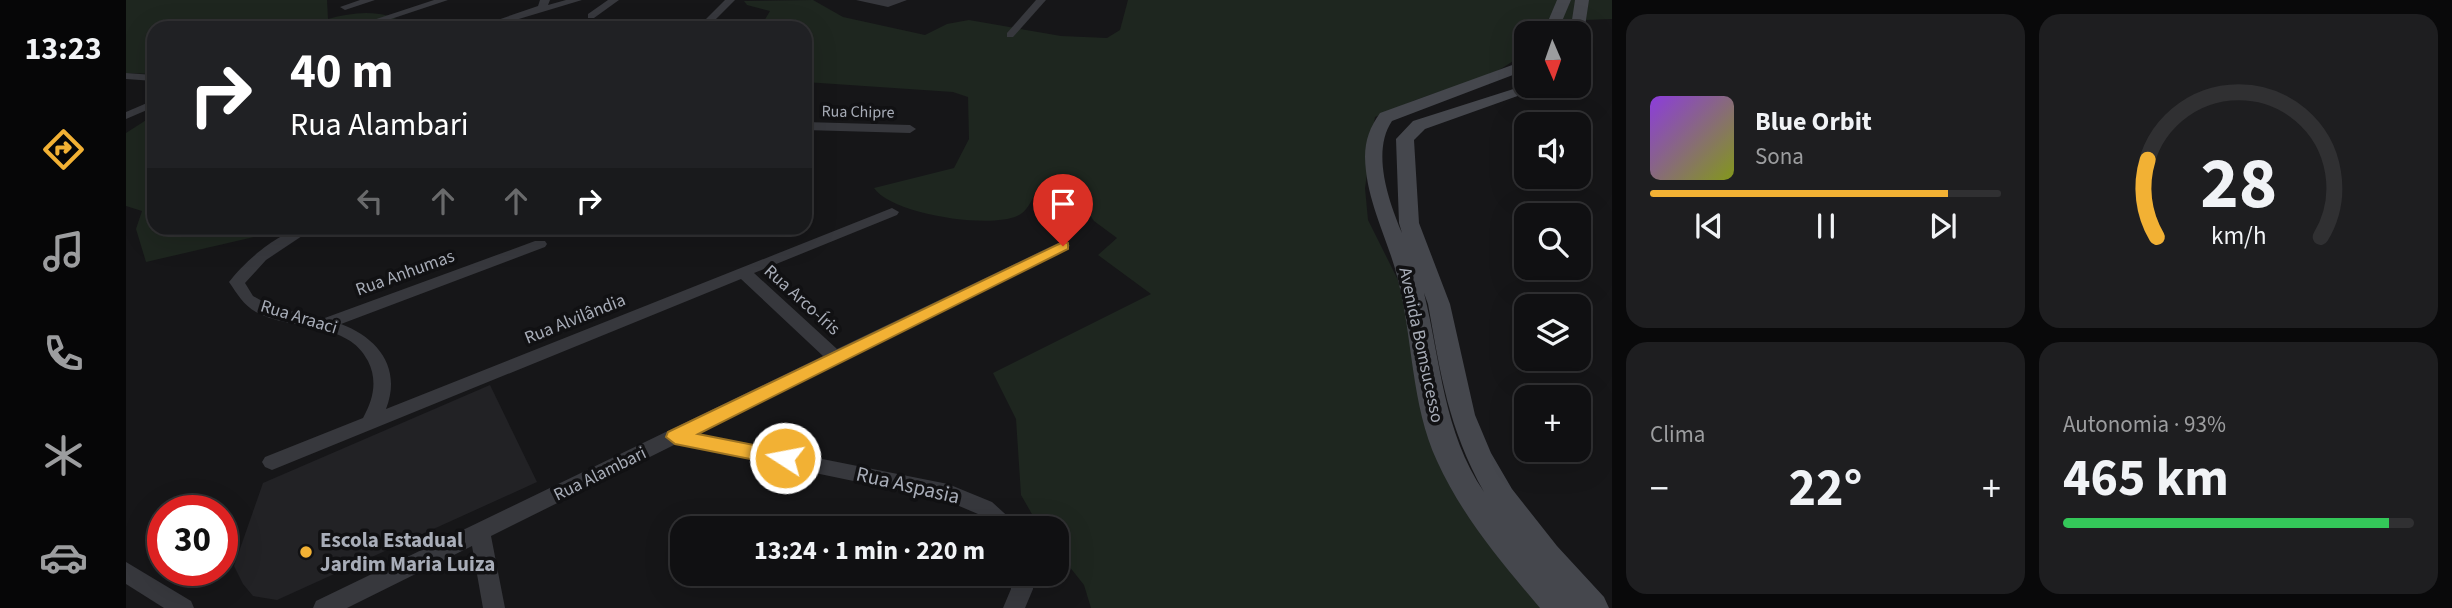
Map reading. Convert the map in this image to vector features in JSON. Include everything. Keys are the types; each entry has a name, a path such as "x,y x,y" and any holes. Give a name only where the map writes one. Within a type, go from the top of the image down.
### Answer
{"street":[{"path":"345,7 370,0"},
{"path":"376,21 443,0"},
{"path":"535,11 544,7 545,0"},
{"path":"502,21 577,0"},
{"path":"591,16 614,0"},
{"path":"709,21 730,0"},
{"path":"861,0 888,4 902,0"},
{"path":"1010,35 1041,0"},
{"path":"1555,21 1564,0"},
{"path":"1579,21 1582,0"},
{"name":"Avenida Bomsucesso","path":"1514,69 1386,117 1376,133 1375,167 1385,218 1409,275 1432,401 1450,460 1495,529 1560,608"},
{"path":"126,76 147,78"},
{"name":"Avenida Bomsucesso","path":"1514,94 1419,125 1410,131 1405,139 1409,223 1440,304 1462,415 1478,456 1502,498 1546,556 1593,608"},
{"path":"126,116 147,106"},
{"name":"Rua Chipre","path":"812,126 910,128"},
{"name":"Rua Alvilândia","path":"272,462 892,212"},
{"name":"Rua Araaci","path":"294,235 250,266 237,282 247,300 295,319 352,333 365,343 378,360 382,378 382,399 369,423"},
{"name":"Rua Anhumas","path":"322,325 540,244"},
{"name":"Rua Alambari","path":"324,608 1063,246"},
{"name":"Rua Arco-Íris","path":"743,272 835,357"},
{"name":"Rua Aspasia","path":"675,437 948,492 985,508 994,516"},
{"path":"480,531 494,608"},
{"path":"126,572 183,608"},
{"path":"1014,608 1022,586"}],"shaded area":[{"path":"126,0 327,0 328,19 369,13 400,21 147,21 147,74 126,73"},
{"path":"813,0 843,17 925,35 947,24 969,20 1061,36 1107,38 1120,30 1128,0 1612,0 1612,19 1514,21 1514,60 1493,73 1375,117 1365,188 1368,220 1405,294 1444,471 1547,608 1091,608 1084,585 1069,566 1069,516 1033,516 1021,495 1016,419 993,373 1151,294 1098,255 1117,238 1094,221 1072,188 1036,191 1021,214 1004,220 985,221 919,212 884,197 874,188 954,168 969,139 968,97 953,92 812,82 812,21 764,21 770,11 747,5 744,1"},
{"path":"147,120 147,235 263,235 146,262 136,229 142,211 126,206 126,133"},
{"path":"490,385 537,482 277,600 253,596 238,574 238,555 263,483"}],"place":[{"name":"Escola Estadual Jardim Maria Luiza","path":"306,552"}],"route":[{"path":"785,458 675,437 1063,246"}]}
